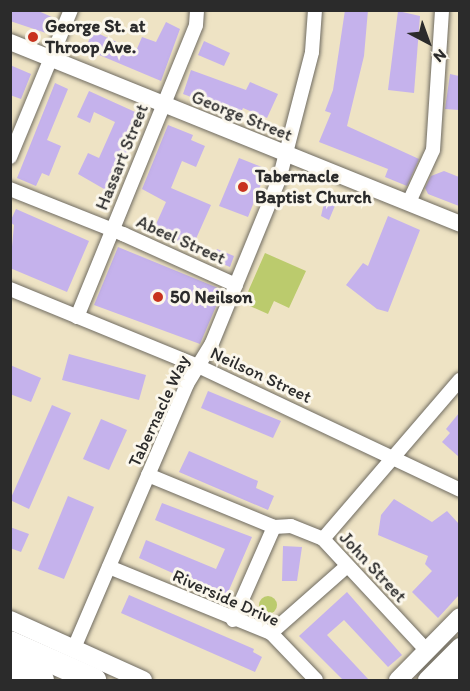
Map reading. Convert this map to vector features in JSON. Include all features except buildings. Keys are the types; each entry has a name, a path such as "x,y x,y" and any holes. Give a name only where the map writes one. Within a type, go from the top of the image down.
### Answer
{"highway":[{"path":"10,643 94,681"},
{"path":"10,666 42,681"}],"main road":[{"path":"398,681 459,617"},
{"path":"10,620 143,681"},
{"path":"427,681 459,647"},
{"path":"446,681 459,667"}],"street":[{"path":"10,157 71,10"},
{"name":"Hassart Street","path":"77,317 196,25 197,10"},
{"name":"Tabernacle Way","path":"74,648 148,475 236,285 279,180 312,52 315,10"},
{"path":"409,202 433,150 441,10"},
{"name":"George Street","path":"10,42 459,224"},
{"name":"Abeel Street","path":"10,189 112,230 236,285"},
{"name":"Neilson Street","path":"10,289 198,366 459,490"},
{"path":"323,539 459,380"},
{"name":"John Street","path":"148,475 274,527 291,526 323,539 427,651"},
{"path":"233,620 274,527"},
{"path":"272,633 347,566"},
{"name":"Riverside Drive","path":"109,567 233,620 272,633 316,681"}],"green space":[{"path":"265,253 306,271 289,308 274,301 268,314 243,303"},
{"path":"268,596 274,599 277,605 274,611 268,614 262,611 259,605 262,599"}],"place":[{"name":"George St. at Throop Ave.","path":"33,37"},
{"name":"Tabernacle Baptist Church","path":"243,187"},
{"name":"50 Neilson","path":"158,297"}]}
